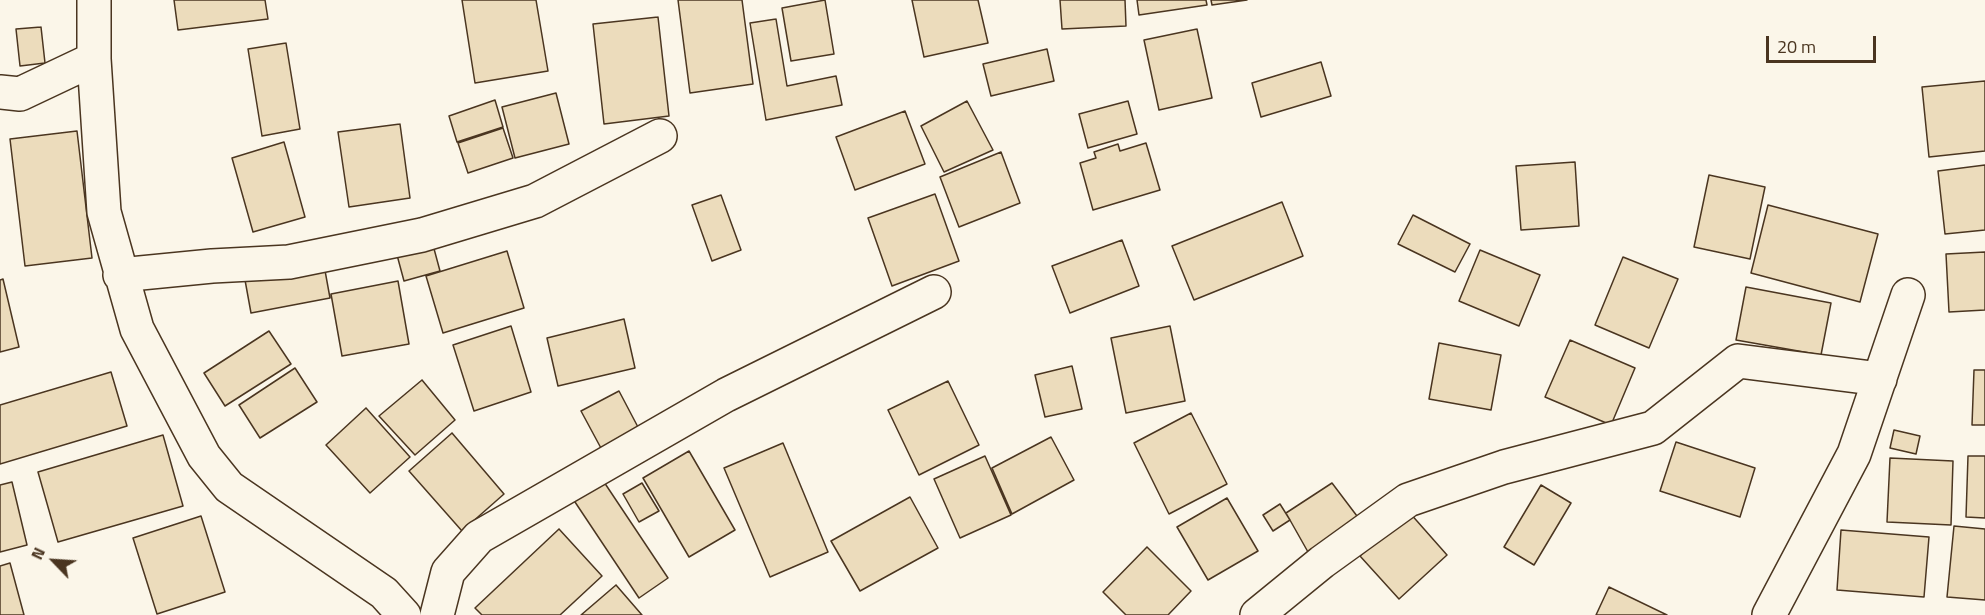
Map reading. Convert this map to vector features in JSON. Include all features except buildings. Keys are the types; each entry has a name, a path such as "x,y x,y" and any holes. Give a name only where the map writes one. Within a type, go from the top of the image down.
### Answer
{"street":[{"path":"94,0 94,59 104,212 137,329 204,456 229,487 384,592 404,615"},
{"path":"0,92 21,94 94,59"},
{"path":"120,275 212,266 289,262 422,236 535,201 660,136"},
{"path":"436,615 448,572 479,537 726,394 934,292"},
{"path":"1769,615 1854,454 1908,296"},
{"path":"1257,615 1322,562 1408,500 1504,467 1653,428 1738,361 1880,379"}]}
